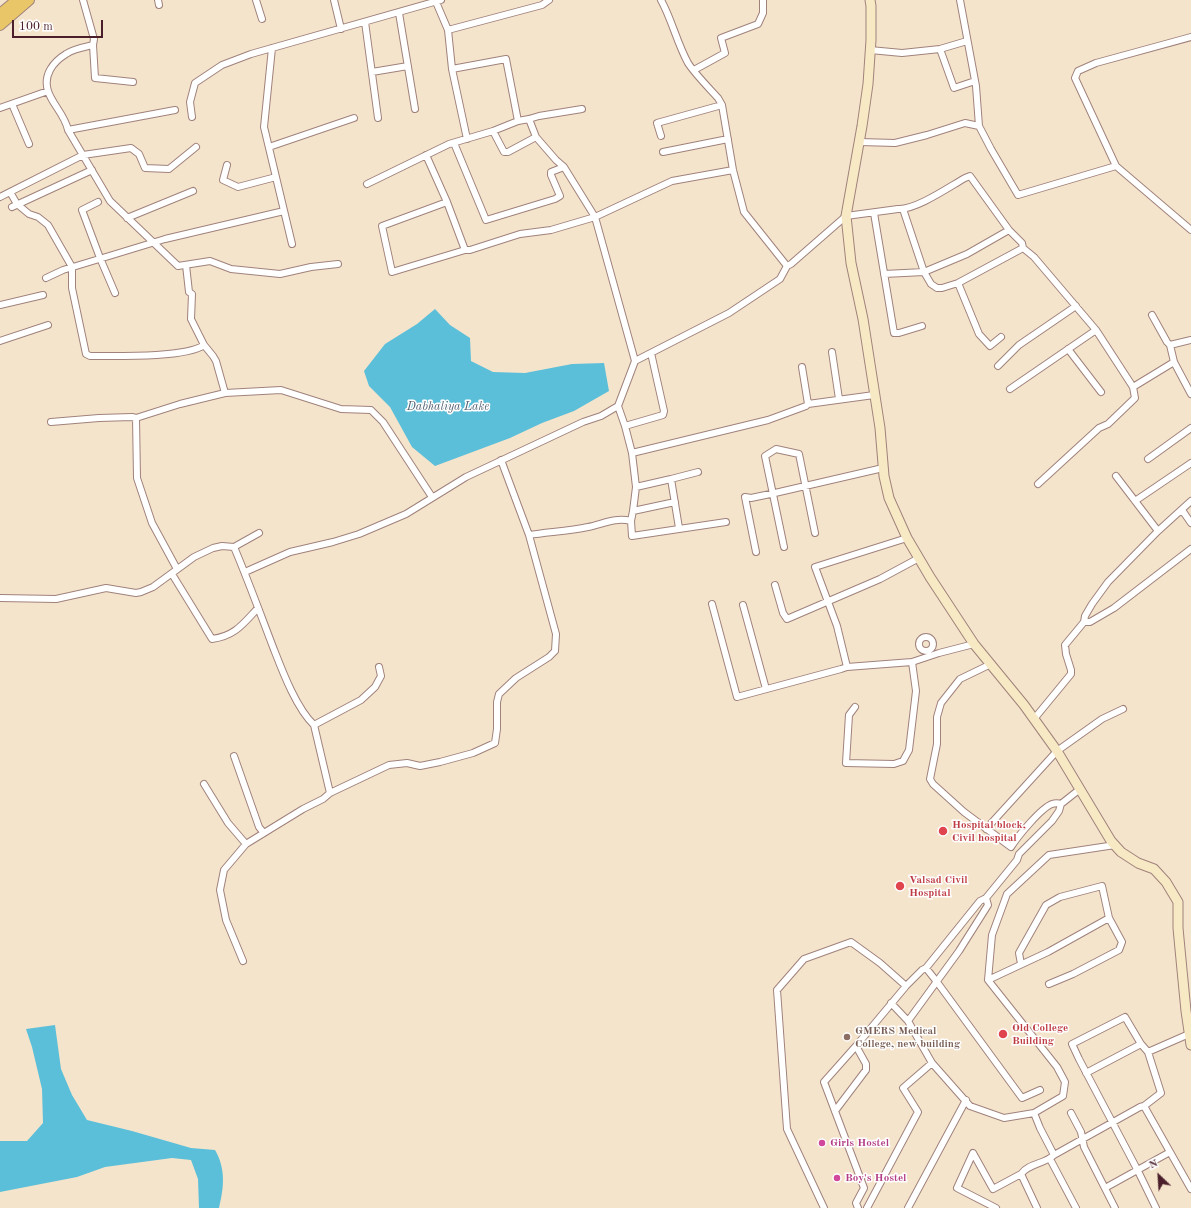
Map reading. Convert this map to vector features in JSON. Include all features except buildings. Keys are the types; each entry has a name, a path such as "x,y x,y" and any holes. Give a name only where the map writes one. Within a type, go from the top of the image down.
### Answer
{"main road":[{"path":"0,14 17,0"},
{"path":"0,24 29,0"}],"street":[{"path":"83,0 94,39 92,46 96,78 133,82"},
{"path":"256,0 262,19"},
{"path":"334,0 341,29"},
{"path":"448,30 542,5 549,0"},
{"path":"661,0 688,63 718,98 722,105 733,170 744,212 787,266"},
{"path":"694,70 725,53 721,38 758,24 763,14 763,0"},
{"path":"870,0 868,84 860,142 846,216 851,263 863,319 880,428 883,468 889,498 907,538 974,644 1034,719 1057,751 1115,845 1121,852 1138,863 1154,869 1166,882 1178,902 1180,949 1191,1045"},
{"path":"960,0 975,81 979,126 1018,194 1116,166"},
{"path":"192,117 190,102 195,83 222,65 251,54 439,1 448,30 452,69 467,139"},
{"path":"399,13 415,109"},
{"path":"365,22 378,118"},
{"path":"1191,37 1096,63 1078,71 1075,78 1116,166 1191,230"},
{"path":"870,50 902,53 940,49 967,41"},
{"path":"92,46 66,53 51,68 46,79 48,91 66,123 68,130 110,201 178,266 210,261 231,269 280,274 310,267 338,264"},
{"path":"272,48 264,127 292,244"},
{"path":"940,49 954,88 975,81"},
{"path":"452,69 506,60 518,121"},
{"path":"372,72 408,66"},
{"path":"0,108 48,91"},
{"path":"12,104 29,144"},
{"path":"661,136 657,123 722,105"},
{"path":"367,184 454,143 493,131 518,121 582,109"},
{"path":"68,130 175,110"},
{"path":"269,147 354,118"},
{"path":"245,572 290,552 360,534 406,514 466,476 583,422 601,416 618,406 635,361 596,218 564,167 536,137 528,119"},
{"path":"860,142 895,143 965,123 979,126"},
{"path":"493,131 504,152 508,152 536,137"},
{"path":"663,152 728,139"},
{"path":"454,143 486,220 555,199 560,196 551,172 564,167"},
{"path":"0,197 83,155 131,148 139,154 145,168 169,169 196,147"},
{"path":"426,155 447,202 465,250"},
{"path":"227,165 223,180 238,187 276,178"},
{"path":"15,206 92,170"},
{"path":"447,202 382,226 392,272 520,234 551,230 596,218 672,180 733,170"},
{"path":"635,361 729,313 780,278 787,266 846,216 903,209 931,198 970,176 1009,230 1022,243 1023,248 1034,257 1096,330 1133,387 1135,398 1108,424 1099,428 1038,484"},
{"path":"127,218 193,191"},
{"path":"10,192 15,206 38,217 48,225 72,267 72,288 86,354 90,356 162,355 198,349 204,345"},
{"path":"98,202 82,210 115,293"},
{"path":"903,209 924,272 931,284 937,288 958,283 1023,248"},
{"path":"46,278 72,267 165,239 284,211"},
{"path":"874,213 894,333 899,333 922,326"},
{"path":"884,274 924,272 967,254 1009,230"},
{"path":"186,265 189,292 192,294 191,319 204,345 216,361 225,393"},
{"path":"958,283 979,334 990,346 1001,337"},
{"path":"0,305 43,295"},
{"path":"998,366 1019,346 1076,306"},
{"path":"1152,315 1170,345 1174,362 1191,394"},
{"path":"0,341 48,325"},
{"path":"1010,389 1096,330"},
{"path":"1170,345 1191,340"},
{"path":"1068,349 1101,392"},
{"path":"832,352 839,399"},
{"path":"625,426 663,415 664,411 651,353"},
{"path":"1133,387 1174,362"},
{"path":"802,367 808,404"},
{"path":"51,422 132,416 136,418 180,404 225,393 281,390 341,409 371,410 383,422 432,497"},
{"path":"632,453 768,420 808,404 874,395"},
{"path":"618,406 632,453 636,487 631,521 632,536 726,522"},
{"path":"136,418 137,478 152,522 177,569"},
{"path":"1148,459 1191,428"},
{"path":"784,547 772,494 766,456 776,449 799,454 815,533"},
{"path":"243,961 226,920 220,890 224,870 246,844 263,832 323,799 330,793 389,765 407,763 420,766 473,753 495,744 497,729 497,702 499,694 516,678 550,657 555,651 556,634 529,535 501,460"},
{"path":"1135,501 1191,463"},
{"path":"756,552 744,498 772,494 883,468"},
{"path":"636,487 698,472"},
{"path":"1116,476 1158,531"},
{"path":"671,479 679,528"},
{"path":"1034,719 1070,674 1071,670 1065,645 1084,622 1092,604 1108,582 1158,531 1191,501"},
{"path":"633,511 675,502"},
{"path":"1182,510 1191,523"},
{"path":"529,535 589,527 611,520 625,519 631,521"},
{"path":"0,598 56,599 106,588 136,593 153,587 194,557 213,548 222,546 234,547 259,533"},
{"path":"847,667 837,626 815,568 907,538"},
{"path":"234,547 245,572 283,674 294,696 310,721 314,724 330,793"},
{"path":"1084,622 1090,622 1114,608 1191,549"},
{"path":"775,585 783,613 787,619 880,579 919,558"},
{"path":"172,574 212,639 220,638 233,633 240,628 258,608"},
{"path":"712,604 737,697 847,667 912,662 974,644"},
{"path":"743,605 766,689"},
{"path":"855,707 849,715 846,764 894,764 903,761 909,750 916,691 912,662"},
{"path":"991,664 960,679 941,702 937,717 937,744 930,779 933,784 959,807 1011,847 1039,814 1048,806 1054,803 1062,804"},
{"path":"314,724 361,700 375,687 381,676 379,667"},
{"path":"986,829 1057,751 1102,719 1123,709"},
{"path":"234,756 259,827 263,832"},
{"path":"204,784 228,824 246,844"},
{"path":"858,1208 856,1203 864,1188 824,1082 906,986 926,968 980,901 986,898 1016,860 1019,854 1052,821 1062,804 1080,789"},
{"path":"891,1003 908,1021 932,1063 970,1106 1004,1118 1034,1113 1063,1096 1065,1082 1057,1067 988,980 992,935 1007,894 1049,855 1115,845"},
{"path":"1021,964 1019,953 1046,905 1060,897 1102,886 1109,918 1122,942 1119,950 1073,974 1049,984"},
{"path":"908,1021 959,951 988,905 986,898"},
{"path":"988,980 1048,952 1109,918"},
{"path":"824,1208 787,1129 777,990 804,959 851,942 880,963 906,986"},
{"path":"926,968 1022,1098 1040,1090"},
{"path":"996,1208 957,1188 974,1153 993,1189 1020,1174 1024,1168 1052,1157 1081,1140 1112,1123 1140,1107 1144,1106 1161,1093 1148,1052 1141,1044 1125,1017 1072,1044 1086,1073 1112,1123 1138,1171 1156,1208"},
{"path":"1148,1052 1189,1034"},
{"path":"1086,1073 1141,1044"},
{"path":"835,1111 866,1070 866,1064 856,1046"},
{"path":"866,1208 918,1112 903,1088 932,1063"},
{"path":"908,1208 966,1100"},
{"path":"1144,1106 1191,1189"},
{"path":"1034,1113 1052,1157 1076,1208"},
{"path":"1071,1113 1081,1132 1081,1140 1114,1208"},
{"path":"1105,1188 1170,1152"},
{"path":"1020,1174 1038,1208"}],"water":[{"name":"Dabhaliya Lake","path":"435,309 450,325 470,338 471,361 493,372 525,373 572,364 604,363 609,391 574,411 542,423 510,438 435,466 412,447 390,407 369,386 364,371 385,344 417,324"},
{"path":"55,1025 61,1069 72,1095 87,1120 191,1148 215,1150 221,1164 223,1178 219,1208 199,1208 198,1179 191,1160 172,1158 105,1167 77,1177 0,1192 0,1141 27,1141 43,1123 42,1089 26,1029"}],"place":[{"name":"Hospital block, Civil hospital","path":"943,831"},
{"name":"Valsad Civil Hospital","path":"900,886"},
{"name":"Old College Building","path":"1003,1034"},
{"name":"GMERS Medical College, new building","path":"847,1037"},
{"name":"Girls Hostel","path":"822,1143"},
{"name":"Boy's Hostel","path":"837,1178"}]}
